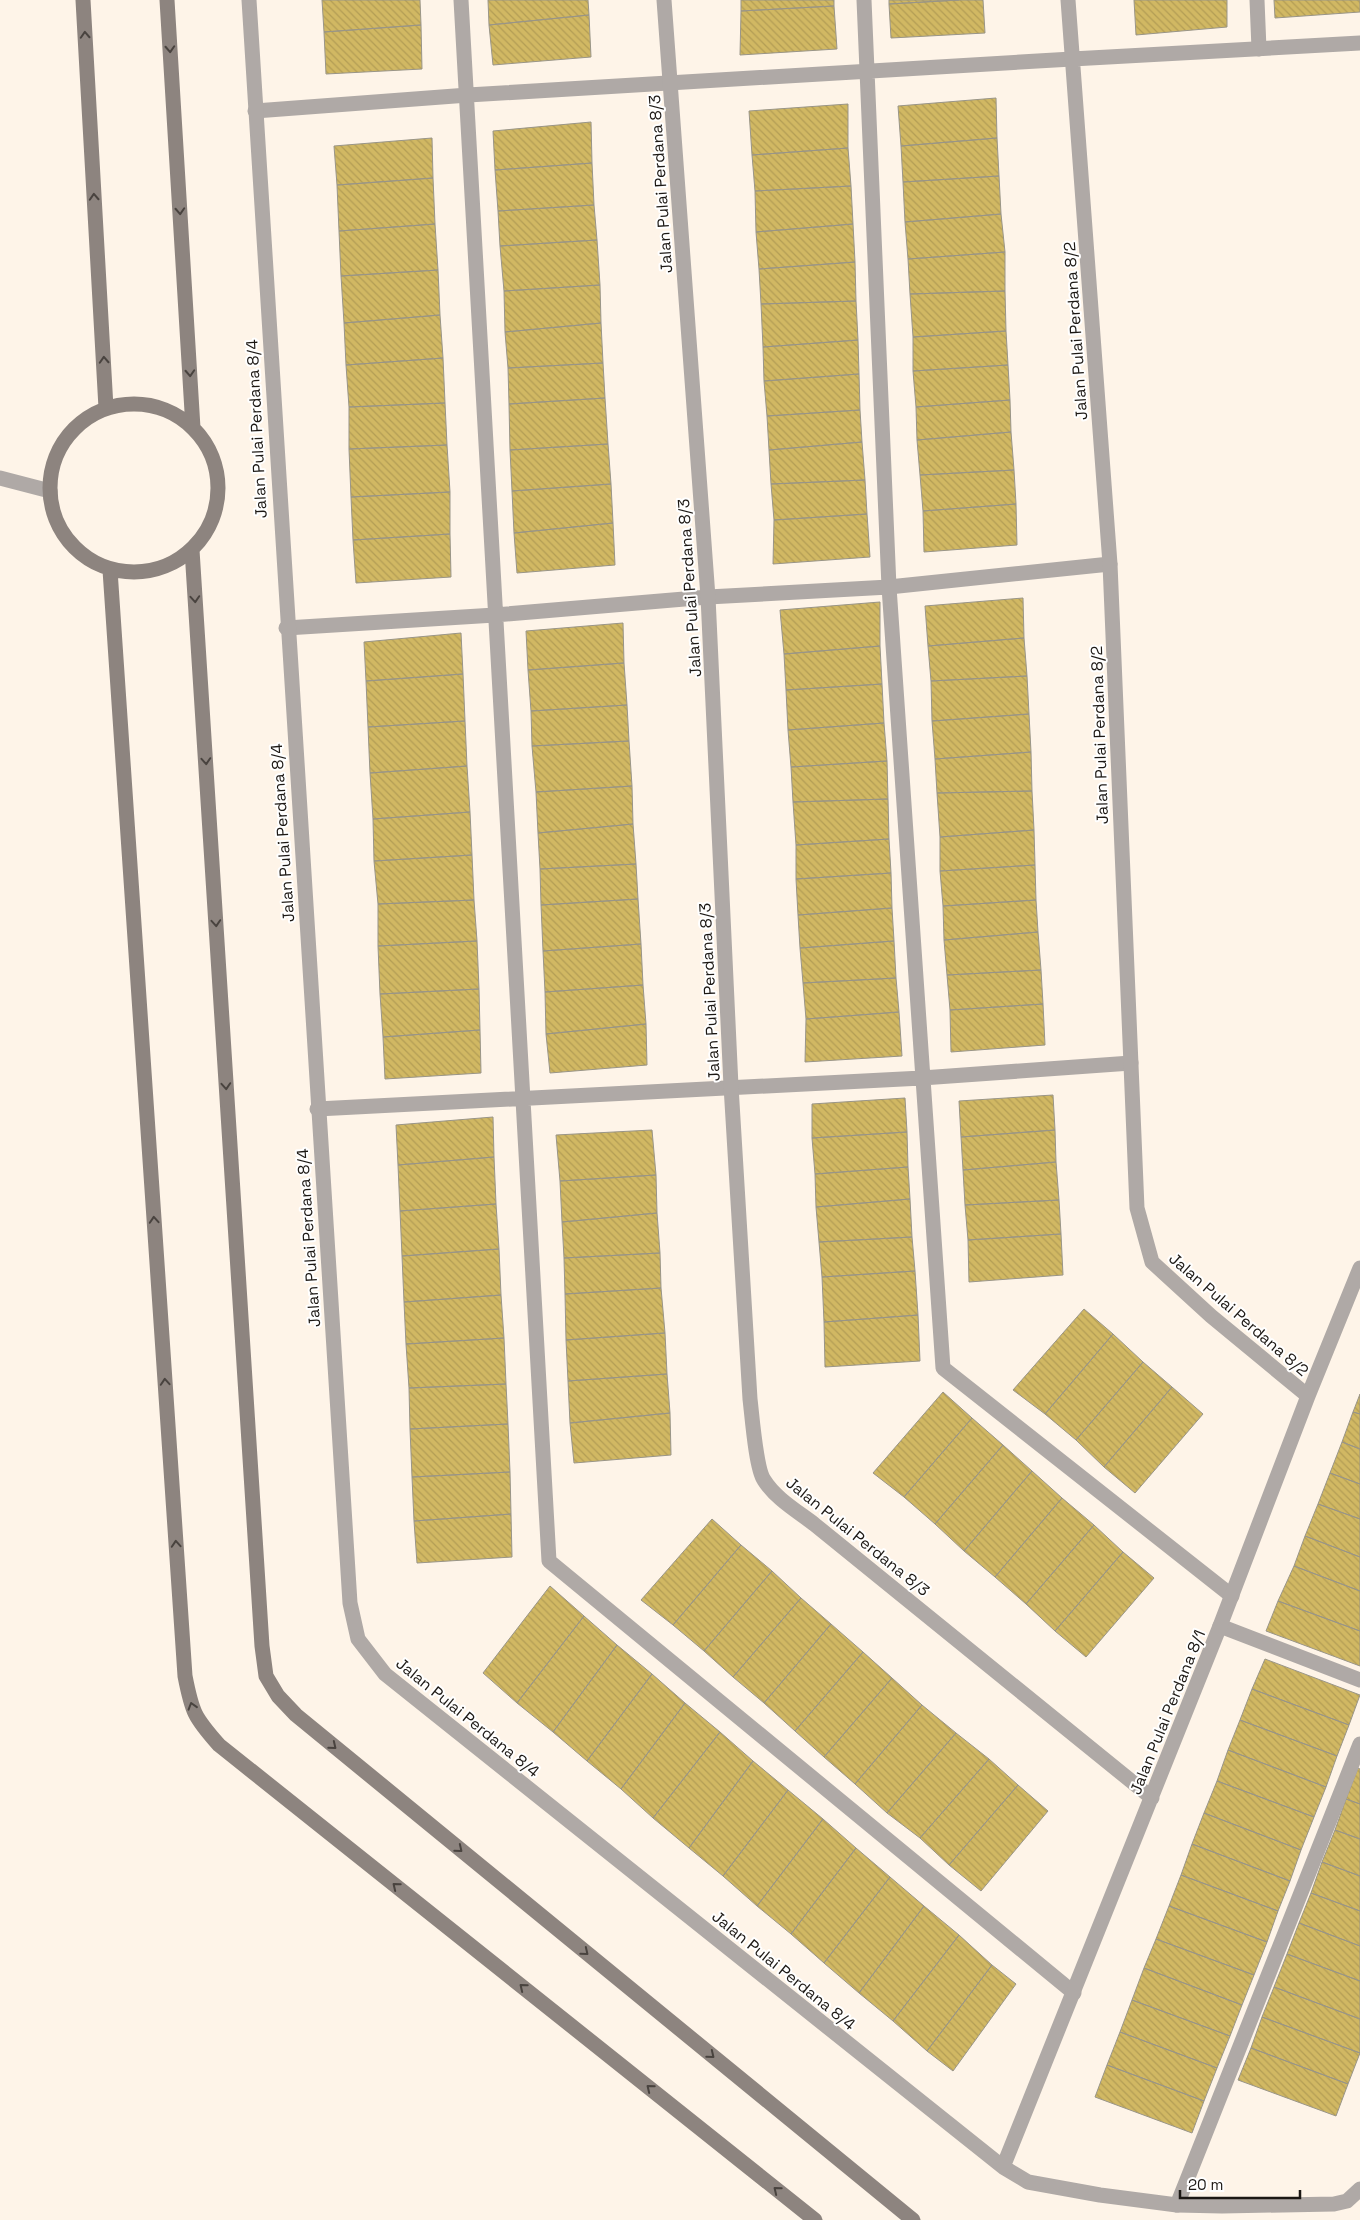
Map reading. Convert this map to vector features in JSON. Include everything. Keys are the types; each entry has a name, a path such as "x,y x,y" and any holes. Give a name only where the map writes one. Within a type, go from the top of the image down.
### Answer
{"street":[{"path":"83,0 106,408"},
{"path":"167,0 193,428"},
{"name":"Jalan Pulai Perdana 8/4","path":"249,0 286,628 317,1109 350,1603 358,1639 385,1674 1003,2167 1028,2182 1100,2195 1177,2205 1222,2206 1334,2204 1347,2202 1360,2188"},
{"path":"461,0 468,95 495,615 549,1561 1074,1993"},
{"name":"Jalan Pulai Perdana 8/3","path":"664,0 708,597 731,1086 752,1428 763,1480 787,1504 822,1530 1152,1798"},
{"path":"864,0 869,71 889,587 943,1368 1232,1596"},
{"name":"Jalan Pulai Perdana 8/2","path":"1068,0 1110,564 1137,1208 1152,1262 1211,1316 1308,1396"},
{"path":"1257,0 1259,49"},
{"path":"256,111 468,95 1360,42"},
{"path":"129,403 152,406 174,414 193,428 208,446 216,468 219,492 215,513 206,533 192,550 174,563 154,571 132,573 110,570 90,561 74,548 61,531 53,512 50,491 52,470 59,450 70,433 86,418 106,408 129,403"},
{"path":"0,478 50,491"},
{"path":"192,550 262,1646 266,1676 278,1696 296,1715 913,2220"},
{"path":"286,628 495,615 708,597 889,587 1110,564"},
{"path":"110,570 184,1666 191,1709 201,1725 219,1745 815,2220"},
{"path":"317,1109 731,1086 922,1078 1131,1063"},
{"name":"Jalan Pulai Perdana 8/1","path":"1003,2167 1152,1798 1232,1596 1308,1396 1360,1268"},
{"path":"1220,1626 1360,1680"},
{"path":"1177,2205 1360,1744"}],"building":[{"path":"322,0 420,0 421,25 324,32"},
{"path":"488,0 588,0 589,15 489,25"},
{"path":"741,0 834,0 834,6 741,11"},
{"path":"889,0 959,0 889,4"},
{"path":"983,0 985,33 891,38 889,4"},
{"path":"1134,0 1227,0 1227,27 1136,35"},
{"path":"1274,0 1360,0 1360,12 1275,18"},
{"path":"834,6 837,49 740,55 741,11"},
{"path":"589,15 591,57 493,65 489,25"},
{"path":"421,25 422,69 326,74 324,32"},
{"path":"996,98 997,138 901,146 898,106"},
{"path":"848,104 848,148 752,155 749,111"},
{"path":"591,122 592,163 495,170 493,131"},
{"path":"432,138 433,178 337,185 334,146"},
{"path":"997,138 999,176 903,182 901,146"},
{"path":"848,148 851,186 755,191 752,155"},
{"path":"592,163 594,205 498,211 495,170"},
{"path":"999,176 1001,214 905,222 903,182"},
{"path":"433,178 435,224 339,231 337,185"},
{"path":"851,186 853,224 756,232 755,191"},
{"path":"594,205 597,240 500,246 498,211"},
{"path":"1001,214 1005,252 908,259 905,222"},
{"path":"435,224 438,270 341,276 339,231"},
{"path":"853,224 855,262 759,269 756,232"},
{"path":"597,240 600,285 504,291 500,246"},
{"path":"1005,252 1005,291 910,294 908,259"},
{"path":"855,262 856,301 761,304 759,269"},
{"path":"438,270 440,315 344,323 341,276"},
{"path":"600,285 601,323 505,332 504,291"},
{"path":"1005,291 1006,331 913,337 910,294"},
{"path":"856,301 858,340 763,347 761,304"},
{"path":"440,315 443,358 346,365 344,323"},
{"path":"601,323 603,363 508,368 505,332"},
{"path":"1006,331 1008,365 913,371 913,337"},
{"path":"858,340 859,374 764,381 763,347"},
{"path":"443,358 445,403 349,407 346,365"},
{"path":"603,363 605,398 509,404 508,368"},
{"path":"1008,365 1010,400 916,407 913,371"},
{"path":"859,374 860,410 767,416 764,381"},
{"path":"605,398 608,444 510,450 509,404"},
{"path":"1010,400 1011,432 917,440 916,407"},
{"path":"445,403 447,445 349,449 349,407"},
{"path":"860,410 862,442 769,450 767,416"},
{"path":"1011,432 1014,470 920,475 917,440"},
{"path":"862,442 865,480 771,484 769,450"},
{"path":"608,444 611,484 512,491 510,450"},
{"path":"447,445 450,492 351,497 349,449"},
{"path":"1014,470 1016,504 923,511 920,475"},
{"path":"865,480 867,514 774,520 771,484"},
{"path":"611,484 613,523 514,533 512,491"},
{"path":"450,492 450,534 353,540 351,497"},
{"path":"1016,504 1017,545 924,552 923,511"},
{"path":"867,514 870,557 773,564 774,520"},
{"path":"613,523 615,565 517,573 514,533"},
{"path":"450,534 451,577 356,583 353,540"},
{"path":"1023,598 1024,638 928,646 925,606"},
{"path":"880,602 880,646 784,654 780,610"},
{"path":"623,623 624,663 528,670 526,631"},
{"path":"461,633 463,674 366,681 364,642"},
{"path":"1024,638 1027,676 931,681 928,646"},
{"path":"880,646 882,684 786,690 784,654"},
{"path":"624,663 627,705 531,711 528,670"},
{"path":"463,674 465,721 368,727 366,681"},
{"path":"1027,676 1029,714 932,721 931,681"},
{"path":"882,684 884,723 788,730 786,690"},
{"path":"627,705 629,741 532,746 531,711"},
{"path":"1029,714 1031,752 935,759 932,721"},
{"path":"465,721 467,766 370,773 368,727"},
{"path":"884,723 887,761 791,767 788,730"},
{"path":"629,741 632,786 536,792 532,746"},
{"path":"1031,752 1032,791 937,793 935,759"},
{"path":"887,761 888,799 793,802 791,767"},
{"path":"467,766 470,812 373,819 370,773"},
{"path":"632,786 633,824 538,833 536,792"},
{"path":"1032,791 1034,830 940,837 937,793"},
{"path":"888,799 889,839 796,845 793,802"},
{"path":"470,812 472,855 374,861 373,819"},
{"path":"633,824 636,864 540,869 538,833"},
{"path":"1034,830 1035,865 940,871 940,837"},
{"path":"889,839 891,873 796,879 796,845"},
{"path":"472,855 474,900 378,904 374,861"},
{"path":"636,864 638,899 541,905 540,869"},
{"path":"1035,865 1036,900 943,906 940,871"},
{"path":"891,873 892,908 798,915 796,879"},
{"path":"638,899 641,944 543,951 541,905"},
{"path":"474,900 477,941 378,946 378,904"},
{"path":"1036,900 1038,932 944,940 943,906"},
{"path":"892,908 894,941 800,948 798,915"},
{"path":"1038,932 1041,970 947,975 944,940"},
{"path":"477,941 479,989 380,994 378,946"},
{"path":"894,941 896,978 803,983 800,948"},
{"path":"641,944 643,985 545,992 543,951"},
{"path":"1041,970 1043,1004 950,1010 947,975"},
{"path":"896,978 899,1012 806,1019 803,983"},
{"path":"643,985 646,1024 546,1034 545,992"},
{"path":"479,989 480,1030 383,1037 380,994"},
{"path":"1043,1004 1045,1045 951,1052 950,1010"},
{"path":"899,1012 902,1056 805,1062 806,1019"},
{"path":"646,1024 647,1065 550,1073 546,1034"},
{"path":"480,1030 481,1073 385,1079 383,1037"},
{"path":"1053,1095 1055,1130 961,1137 959,1101"},
{"path":"905,1098 907,1132 812,1138 812,1104"},
{"path":"493,1117 494,1157 398,1165 396,1125"},
{"path":"652,1130 656,1175 560,1181 556,1135"},
{"path":"1055,1130 1056,1162 963,1170 961,1137"},
{"path":"907,1132 908,1167 815,1174 812,1138"},
{"path":"494,1157 496,1204 400,1211 398,1165"},
{"path":"1056,1162 1059,1200 965,1205 963,1170"},
{"path":"908,1167 910,1199 816,1207 815,1174"},
{"path":"656,1175 657,1213 562,1222 560,1181"},
{"path":"910,1199 912,1237 819,1242 816,1207"},
{"path":"1059,1200 1061,1234 968,1240 965,1205"},
{"path":"496,1204 499,1249 402,1256 400,1211"},
{"path":"657,1213 660,1253 564,1258 562,1222"},
{"path":"1061,1234 1063,1275 969,1282 968,1240"},
{"path":"912,1237 915,1271 822,1277 819,1242"},
{"path":"499,1249 501,1295 404,1302 402,1256"},
{"path":"660,1253 661,1288 565,1294 564,1258"},
{"path":"915,1271 918,1315 824,1322 822,1277"},
{"path":"661,1288 665,1333 566,1340 565,1294"},
{"path":"501,1295 504,1338 406,1344 404,1302"},
{"path":"1084,1309 1113,1334 1045,1414 1013,1390"},
{"path":"918,1315 920,1361 825,1367 824,1322"},
{"path":"665,1333 667,1374 568,1381 566,1340"},
{"path":"1113,1334 1143,1362 1076,1440 1045,1414"},
{"path":"504,1338 506,1384 409,1388 406,1344"},
{"path":"1143,1362 1172,1387 1104,1467 1076,1440"},
{"path":"667,1374 670,1413 570,1423 568,1381"},
{"path":"506,1384 508,1424 410,1429 409,1388"},
{"path":"1172,1387 1203,1414 1135,1493 1104,1467"},
{"path":"943,1392 972,1418 904,1497 873,1473"},
{"path":"1360,1394 1360,1414 1353,1412"},
{"path":"1353,1412 1360,1414 1360,1449 1342,1442"},
{"path":"670,1413 671,1455 574,1463 570,1423"},
{"path":"972,1418 1003,1445 935,1524 904,1497"},
{"path":"508,1424 510,1472 412,1477 410,1429"},
{"path":"1342,1442 1360,1449 1360,1484 1330,1473"},
{"path":"1003,1445 1032,1471 964,1551 935,1524"},
{"path":"1032,1471 1062,1498 995,1577 964,1551"},
{"path":"510,1472 511,1514 414,1521 412,1477"},
{"path":"1330,1473 1360,1484 1360,1519 1318,1504"},
{"path":"1062,1498 1094,1525 1026,1604 995,1577"},
{"path":"1318,1504 1360,1519 1360,1557 1305,1536"},
{"path":"511,1514 512,1557 417,1563 414,1521"},
{"path":"712,1519 741,1545 673,1625 641,1600"},
{"path":"1094,1525 1123,1552 1055,1631 1026,1604"},
{"path":"1305,1536 1360,1557 1360,1591 1294,1566"},
{"path":"741,1545 772,1571 704,1651 673,1625"},
{"path":"1123,1552 1154,1578 1086,1657 1055,1631"},
{"path":"1294,1566 1360,1591 1360,1631 1278,1601"},
{"path":"772,1571 801,1598 733,1677 704,1651"},
{"path":"550,1586 584,1616 517,1703 483,1673"},
{"path":"801,1598 831,1624 764,1703 733,1677"},
{"path":"1278,1601 1360,1631 1360,1666 1266,1631"},
{"path":"584,1616 617,1645 553,1732 517,1703"},
{"path":"831,1624 863,1652 795,1731 764,1703"},
{"path":"617,1645 652,1674 587,1761 553,1732"},
{"path":"863,1652 892,1678 824,1757 795,1731"},
{"path":"1265,1659 1360,1695 1349,1725 1252,1689"},
{"path":"652,1674 685,1703 621,1789 587,1761"},
{"path":"892,1678 922,1705 855,1784 824,1757"},
{"path":"1252,1689 1349,1725 1337,1756 1240,1720"},
{"path":"685,1703 720,1732 653,1818 621,1789"},
{"path":"922,1705 956,1733 887,1813 855,1784"},
{"path":"1240,1720 1337,1756 1326,1787 1228,1750"},
{"path":"720,1732 753,1761 689,1848 653,1818"},
{"path":"956,1733 989,1759 920,1838 887,1813"},
{"path":"1228,1750 1326,1787 1314,1817 1217,1781"},
{"path":"989,1759 1018,1785 949,1865 920,1838"},
{"path":"753,1761 788,1790 723,1876 689,1848"},
{"path":"1358,1768 1360,1769 1360,1804 1346,1799"},
{"path":"1217,1781 1314,1817 1301,1850 1204,1813"},
{"path":"1018,1785 1048,1811 981,1891 949,1865"},
{"path":"788,1790 823,1819 757,1906 723,1876"},
{"path":"1346,1799 1360,1804 1360,1839 1335,1830"},
{"path":"1204,1813 1301,1850 1290,1881 1192,1844"},
{"path":"823,1819 856,1848 791,1934 757,1906"},
{"path":"1335,1830 1360,1839 1360,1876 1322,1862"},
{"path":"1192,1844 1290,1881 1278,1911 1181,1875"},
{"path":"856,1848 890,1877 824,1963 791,1934"},
{"path":"1322,1862 1360,1876 1360,1911 1311,1893"},
{"path":"1181,1875 1278,1911 1267,1942 1169,1906"},
{"path":"890,1877 924,1906 859,1993 824,1963"},
{"path":"1311,1893 1360,1911 1360,1946 1299,1923"},
{"path":"924,1906 959,1935 893,2021 859,1993"},
{"path":"1169,1906 1267,1942 1254,1975 1156,1939"},
{"path":"1299,1923 1360,1946 1360,1981 1287,1954"},
{"path":"959,1935 992,1965 927,2051 893,2021"},
{"path":"1156,1939 1254,1975 1242,2005 1144,1968"},
{"path":"1287,1954 1360,1981 1360,2019 1274,1987"},
{"path":"992,1965 1016,1984 953,2071 927,2051"},
{"path":"1144,1968 1242,2005 1230,2036 1132,2000"},
{"path":"1274,1987 1360,2019 1360,2053 1262,2017"},
{"path":"1132,2000 1230,2036 1217,2068 1120,2032"},
{"path":"1262,2017 1360,2053 1348,2084 1251,2048"},
{"path":"1120,2032 1217,2068 1204,2101 1107,2065"},
{"path":"1251,2048 1348,2084 1336,2116 1238,2080"},
{"path":"1107,2065 1204,2101 1192,2133 1095,2097"}]}
